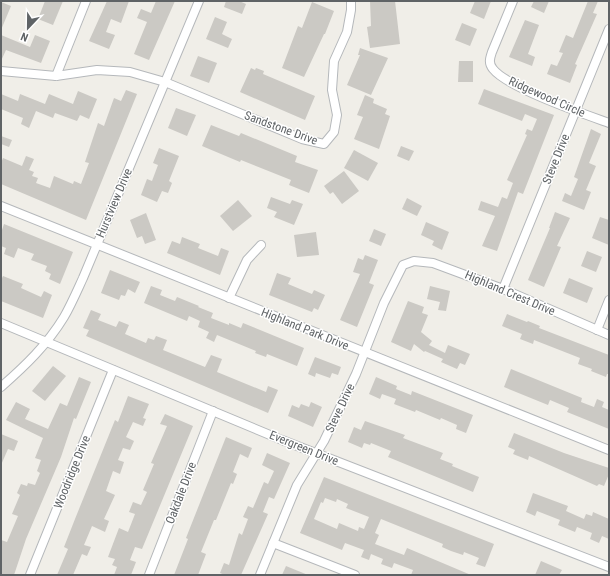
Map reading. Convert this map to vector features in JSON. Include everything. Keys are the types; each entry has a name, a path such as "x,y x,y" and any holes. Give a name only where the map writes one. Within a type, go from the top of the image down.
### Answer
{"street":[{"path":"56,76 86,1"},
{"name":"Hurstview Drive","path":"1,387 28,364 47,342 64,317 96,246 199,1"},
{"name":"Sandstone Drive","path":"165,82 302,139 324,144 334,132 338,115 332,90 334,61 347,32 352,10 350,1"},
{"name":"Ridgewood Circle","path":"513,1 492,52 490,63 497,73 509,81 609,123"},
{"name":"Steve Drive","path":"503,289 609,29"},
{"path":"1,72 56,76 97,70 130,72 165,82"},
{"name":"Highland Park Drive","path":"1,206 96,246 609,450"},
{"path":"228,298 247,260 261,245"},
{"name":"Highland Crest Drive","path":"408,262 422,261 433,263 503,289 609,335"},
{"name":"Steve Drive","path":"260,575 297,485 324,441 400,270 408,262"},
{"path":"596,330 609,300"},
{"name":"Evergreen Drive","path":"1,323 316,453 609,567"},
{"name":"Woodridge Drive","path":"30,575 113,370"},
{"name":"Oakdale Drive","path":"149,575 213,411"},
{"path":"273,543 355,575"}],"building":[{"path":"45,1 63,1 53,25 38,19"},
{"path":"107,1 129,1 121,23 111,19 106,32 115,35 109,49 89,41"},
{"path":"156,1 175,1 149,60 134,54 147,22 137,18 141,9 151,13"},
{"path":"226,1 239,1 246,4 242,14 224,7"},
{"path":"370,1 395,1 400,44 370,48 367,27 371,26"},
{"path":"475,1 491,1 484,19 470,13"},
{"path":"534,1 549,1 544,13 531,7"},
{"path":"588,1 598,1 593,13 597,14 575,64 577,65 570,83 547,74 551,64 557,66 563,53 559,52 566,35 573,38"},
{"path":"1,2 11,6 1,30"},
{"path":"312,2 334,11 325,34 304,77 282,68 298,26 302,28"},
{"path":"215,17 227,22 222,34 232,39 228,48 206,39"},
{"path":"525,20 539,25 528,54 535,57 532,66 509,57"},
{"path":"462,23 477,29 470,46 455,40"},
{"path":"1,35 30,47 35,35 50,41 41,63 6,50 1,61"},
{"path":"360,48 388,58 371,95 347,85 360,55 358,55"},
{"path":"198,56 217,63 209,83 190,76"},
{"path":"459,61 473,61 473,82 458,82"},
{"path":"251,68 264,71 263,74 315,96 305,120 240,92"},
{"path":"484,89 554,115 523,194 518,192 497,251 482,246 495,216 478,210 481,201 498,207 502,197 507,199 513,183 507,180 527,135 525,134 527,129 532,131 537,119 525,114 522,121 478,104"},
{"path":"126,90 137,94 86,220 1,184 1,163 3,158 22,166 26,156 34,159 29,170 34,172 32,176 38,178 36,183 50,188 54,176 73,184 74,181 81,184 89,163 85,162 98,123 104,126 114,98 121,101"},
{"path":"78,91 97,99 89,119 80,115 77,121 55,113 53,118 36,111 29,128 21,124 23,118 1,109 1,94 18,101 20,94 45,104 49,94 73,104"},
{"path":"365,95 374,99 373,103 387,109 385,114 390,116 379,149 354,139 363,117 357,115"},
{"path":"176,108 196,115 187,136 168,128"},
{"path":"211,125 239,136 241,133 297,156 295,162 318,170 309,193 289,185 291,180 241,160 240,162 202,146"},
{"path":"591,129 601,134 589,163 596,166 586,190 591,192 584,210 562,201 565,193 571,196 578,179 574,177"},
{"path":"1,136 12,140 9,147 1,144"},
{"path":"401,146 414,151 409,161 397,156"},
{"path":"159,148 179,156 169,181 172,183 168,193 162,191 157,202 141,195 147,179 152,181 158,165 153,163"},
{"path":"354,150 378,163 368,181 344,168"},
{"path":"344,171 359,191 342,204 333,192 330,194 324,186"},
{"path":"271,197 290,204 292,200 303,204 294,225 274,217 277,212 267,208"},
{"path":"407,198 422,206 417,216 402,209"},
{"path":"238,200 252,216 233,231 220,216"},
{"path":"555,212 570,218 557,246 561,247 544,287 528,280 550,228"},
{"path":"146,213 156,240 145,244 142,236 137,238 130,220"},
{"path":"600,217 609,220 609,245 592,238"},
{"path":"426,222 449,232 442,250 432,245 434,241 421,235"},
{"path":"4,224 73,252 60,284 49,279 51,274 45,271 47,266 31,260 34,254 18,248 14,258 4,254 6,248 1,246 1,233"},
{"path":"374,229 386,234 381,246 369,241"},
{"path":"316,232 319,255 297,257 294,235"},
{"path":"182,237 200,244 198,248 218,256 221,248 229,251 220,275 167,253 172,241 180,244"},
{"path":"587,251 602,257 596,272 581,266"},
{"path":"365,255 378,260 369,283 374,285 357,327 340,320 360,274 353,272 358,258 363,260"},
{"path":"110,270 140,282 135,293 128,289 125,296 121,295 119,300 101,293"},
{"path":"277,273 291,278 288,284 312,294 314,290 325,295 318,310 314,308 312,312 269,295"},
{"path":"3,276 23,284 21,288 41,297 44,291 52,295 43,318 1,301 1,280"},
{"path":"569,278 593,288 587,303 563,293"},
{"path":"151,286 162,290 160,295 175,301 177,297 213,313 211,318 241,328 243,323 304,348 297,366 267,354 266,357 255,353 256,351 217,335 214,342 206,338 209,332 198,327 200,321 189,316 187,321 144,303"},
{"path":"430,286 450,291 446,311 438,310 440,302 427,299"},
{"path":"408,301 424,307 422,313 428,315 421,332 432,341 429,345 445,353 448,345 470,354 465,365 460,363 457,369 441,362 443,359 425,351 424,352 414,344 411,351 391,342"},
{"path":"91,310 101,314 98,320 116,327 119,321 129,325 125,334 146,343 148,338 154,340 156,336 167,340 163,350 205,367 211,355 222,359 217,372 266,392 268,386 278,390 268,413 86,336 89,330 83,328"},
{"path":"507,314 527,322 528,321 540,326 539,328 609,355 609,374 607,374 606,377 591,371 592,369 578,364 580,358 534,340 533,344 520,339 522,334 502,326"},
{"path":"315,357 341,367 338,375 332,373 330,378 316,373 315,377 308,374"},
{"path":"53,366 66,376 45,401 32,391"},
{"path":"511,369 582,398 581,402 594,407 597,399 604,402 602,407 609,410 609,429 567,412 569,408 550,400 548,405 504,387"},
{"path":"79,377 91,382 76,419 74,418 61,457 26,539 14,575 1,575 1,540 7,542 18,516 12,514 20,495 17,493 21,484 27,486 28,483 35,485 40,473 37,471 41,460 35,458 43,438 6,420 16,402 30,409 25,419 48,429 60,403 67,406"},
{"path":"376,377 397,386 396,389 411,395 412,391 473,415 466,433 456,429 457,425 441,418 440,420 416,410 415,412 394,404 396,399 382,394 380,399 369,394"},
{"path":"128,396 149,404 143,418 146,419 143,426 133,422 126,437 134,441 130,450 123,448 118,460 124,462 120,474 113,471 106,491 115,495 104,519 109,521 105,532 92,526 84,545 91,547 87,556 82,554 73,575 57,575 68,549 64,547 75,519 115,420 118,422"},
{"path":"311,402 322,407 313,427 288,416 292,405 299,408 301,404 309,407"},
{"path":"165,414 193,426 142,549 135,547 130,560 136,562 131,575 114,575 117,567 112,565 115,559 108,557 119,528 128,532 135,514 129,512 133,502 141,505 147,492 143,490 154,464 151,463 167,426 160,424"},
{"path":"365,421 405,435 403,438 443,453 440,459 453,464 452,466 479,477 473,492 388,457 391,451 371,443 370,445 364,443 362,448 348,442 354,427 361,430"},
{"path":"514,433 564,453 609,468 609,474 604,486 599,484 597,486 529,456 528,460 513,454 515,450 508,447"},
{"path":"1,434 18,441 14,451 8,449 1,465"},
{"path":"226,437 252,448 248,458 240,454 233,472 237,474 233,484 231,483 201,552 206,554 198,575 174,575 188,539 186,538"},
{"path":"267,453 290,463 274,499 269,497 263,512 268,514 241,575 225,575 220,573 224,563 229,565 239,533 242,535 248,519 243,517 248,506 253,508 264,482 268,484 274,471 262,465"},
{"path":"324,477 494,544 485,567 476,564 479,558 464,552 463,555 451,551 442,547 443,544 381,519 375,533 379,535 375,544 404,555 407,548 471,575 411,575 413,570 394,563 392,568 381,564 383,559 371,554 369,560 361,557 364,550 345,543 342,550 300,533","holes":["325,498 336,502 337,499 348,504 346,508 369,517 364,529 359,527 358,531 339,523 337,529 314,519 321,502 323,503"]},
{"path":"533,493 568,506 566,511 584,519 586,514 592,516 593,512 609,519 609,539 602,536 599,543 590,539 592,533 577,527 575,532 558,525 560,520 537,511 535,516 526,512"},
{"path":"541,561 562,570 559,575 535,575"},
{"path":"286,566 308,575 282,575"}]}
